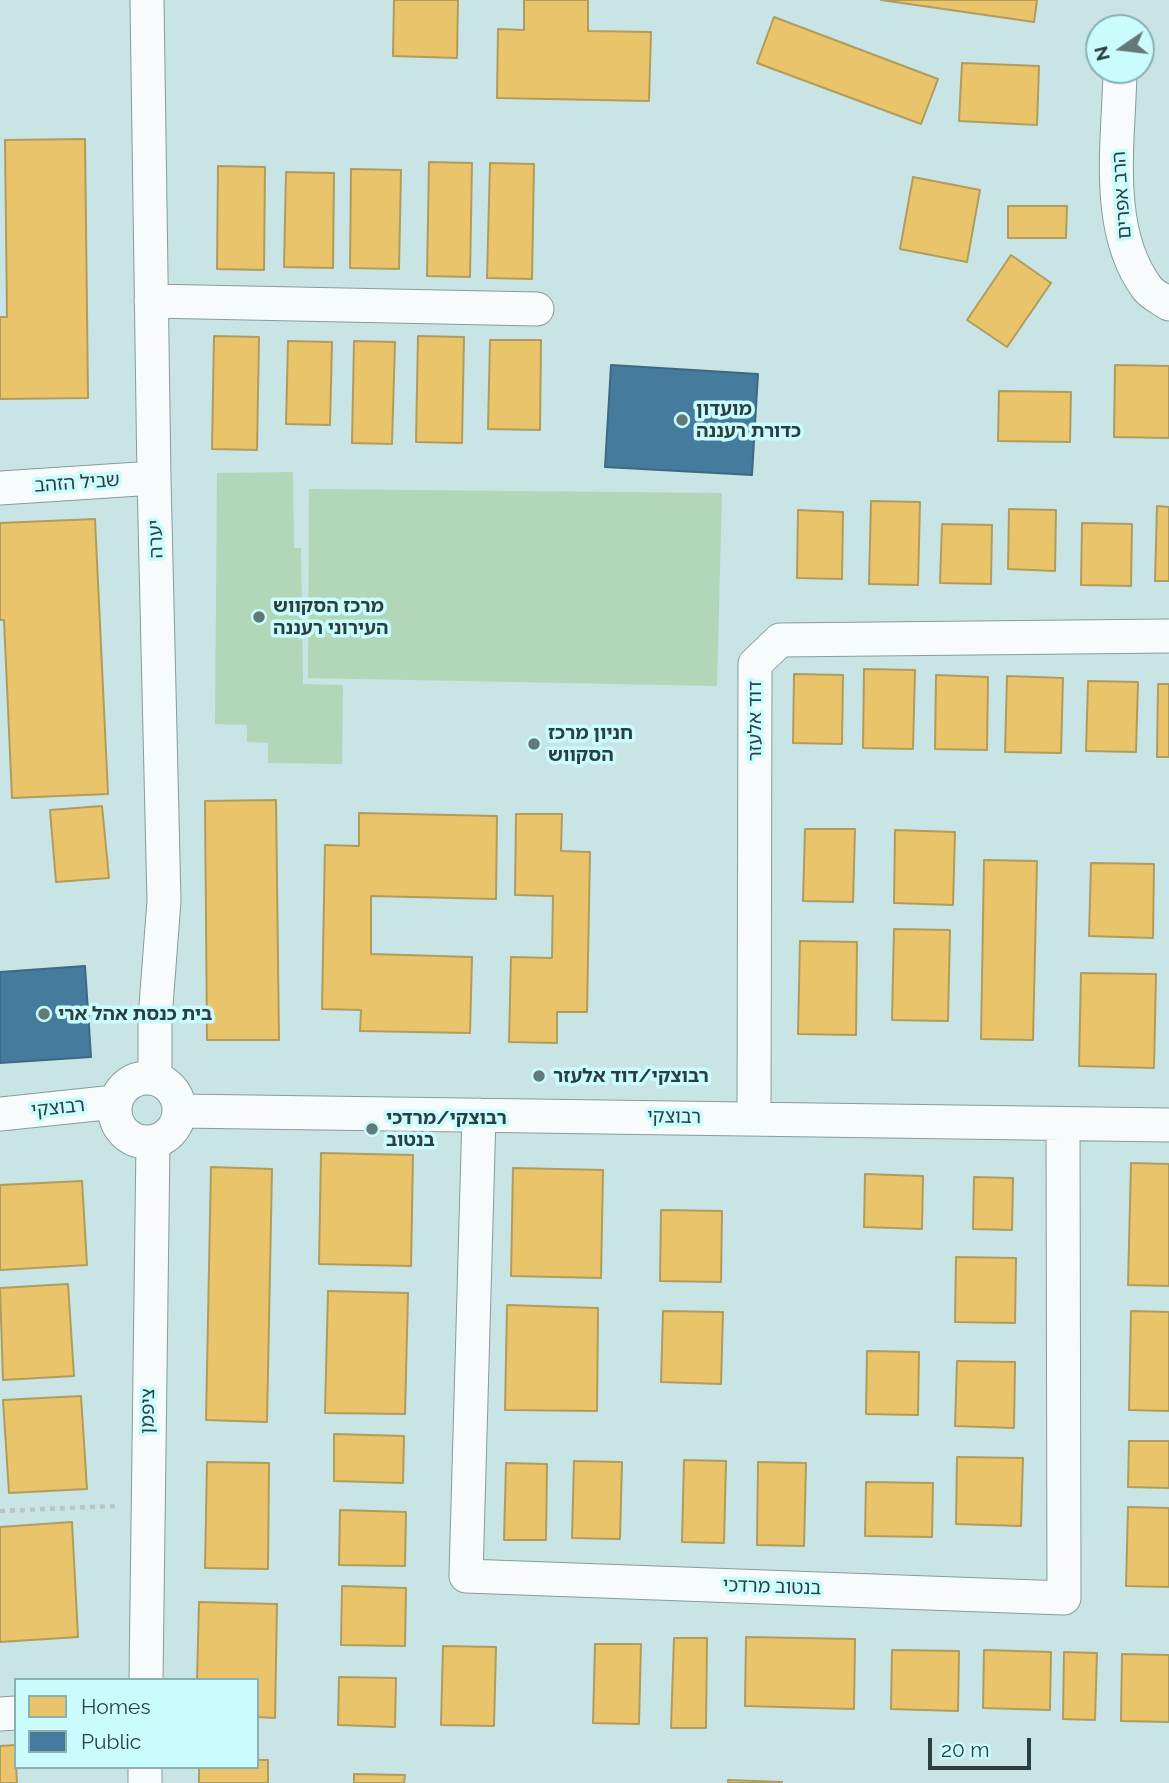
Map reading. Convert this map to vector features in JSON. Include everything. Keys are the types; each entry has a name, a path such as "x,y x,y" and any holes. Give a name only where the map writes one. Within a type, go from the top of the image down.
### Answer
{"street":[{"name":"יערה","path":"147,0 164,901 155,1018 155,1078"},
{"name":"הרב אפרים","path":"1120,84 1118,195 1126,248 1148,290 1169,304"},
{"path":"152,301 537,309"},
{"name":"שביל הזהב","path":"0,488 154,478"},
{"name":"דוד אלעזר","path":"754,1118 755,664 780,640 1169,636"},
{"path":"145,1077 155,1078 168,1085 177,1097 180,1111 172,1131 153,1142 128,1137 119,1127 115,1102 126,1085 145,1077"},
{"name":"רבוצקי","path":"0,1114 115,1102"},
{"name":"רבוצקי","path":"180,1111 1169,1125"},
{"name":"בנטוב מרדכי","path":"479,1115 466,1576 1064,1598 1063,1124"},
{"name":"ציפמן","path":"146,1678 153,1142"}],"path":[{"path":"0,1511 147,1504"}],"green space":[{"name":"מרכז הסקווש העירוני רעננה","path":"293,472 294,548 301,548 303,684 343,685 342,764 268,763 268,743 247,742 247,725 215,724 217,473"},
{"path":"309,489 722,493 717,686 308,678"}],"building: Homes":[{"path":"394,0 458,0 457,58 393,56"},
{"path":"524,0 588,0 588,31 651,32 649,101 497,98 498,29 524,30"},
{"path":"881,0 1037,0 1034,22"},
{"path":"774,17 938,79 921,124 757,63"},
{"path":"962,63 1039,66 1037,125 959,121"},
{"path":"85,139 88,398 0,399 0,317 7,317 5,140"},
{"path":"429,162 472,163 470,277 427,276"},
{"path":"490,163 534,164 532,279 487,278"},
{"path":"218,166 265,167 264,270 217,269"},
{"path":"351,169 401,170 399,269 350,268"},
{"path":"286,172 334,173 333,268 284,267"},
{"path":"913,177 980,190 967,262 900,249"},
{"path":"1008,206 1067,206 1066,238 1008,238"},
{"path":"1011,255 1051,283 1007,347 967,320"},
{"path":"214,336 259,337 257,450 212,449"},
{"path":"418,336 464,337 462,443 416,442"},
{"path":"490,340 541,340 540,430 488,429"},
{"path":"288,341 332,342 330,425 286,424"},
{"path":"354,341 395,342 392,444 352,443"},
{"path":"1115,365 1169,366 1169,438 1114,437"},
{"path":"999,391 1071,392 1070,442 998,441"},
{"path":"871,501 920,502 918,585 869,584"},
{"path":"1157,506 1169,507 1169,581 1155,581"},
{"path":"1009,509 1056,510 1055,571 1008,569"},
{"path":"798,510 843,512 842,579 797,578"},
{"path":"95,519 108,794 12,798 4,620 0,620 0,523"},
{"path":"1082,523 1132,524 1131,586 1081,585"},
{"path":"942,524 992,525 991,584 940,583"},
{"path":"864,669 915,670 913,749 863,748"},
{"path":"794,674 843,675 842,744 793,743"},
{"path":"936,675 988,677 987,750 935,749"},
{"path":"1007,676 1063,678 1061,753 1005,752"},
{"path":"1088,681 1138,682 1136,752 1086,751"},
{"path":"1158,684 1169,684 1169,757 1157,757"},
{"path":"276,800 279,1040 207,1040 205,801"},
{"path":"102,806 109,878 56,882 50,810"},
{"path":"359,813 497,816 496,899 371,896 371,954 472,957 470,1033 360,1031 361,1010 322,1009 325,845 359,846"},
{"path":"516,814 562,814 561,851 590,852 587,1012 557,1012 557,1043 509,1042 511,957 552,958 553,896 515,895"},
{"path":"805,829 855,829 853,902 803,901"},
{"path":"895,830 955,832 953,905 894,903"},
{"path":"984,860 1037,861 1033,1040 981,1039"},
{"path":"1091,863 1154,864 1153,938 1089,936"},
{"path":"894,929 950,930 948,1021 892,1020"},
{"path":"800,941 857,942 856,1035 798,1034"},
{"path":"1081,973 1156,974 1154,1068 1079,1066"},
{"path":"321,1153 413,1155 411,1266 319,1264"},
{"path":"1131,1163 1169,1164 1169,1286 1128,1285"},
{"path":"211,1167 272,1169 267,1422 206,1420"},
{"path":"513,1168 603,1170 601,1278 511,1276"},
{"path":"865,1174 923,1176 922,1229 864,1227"},
{"path":"974,1177 1013,1178 1012,1230 973,1229"},
{"path":"82,1181 87,1265 0,1270 0,1185"},
{"path":"661,1210 722,1211 721,1282 660,1281"},
{"path":"956,1257 1016,1258 1015,1323 955,1322"},
{"path":"68,1284 74,1376 3,1380 0,1288"},
{"path":"328,1291 408,1293 405,1414 325,1413"},
{"path":"507,1305 598,1308 597,1411 505,1410"},
{"path":"663,1311 723,1312 721,1384 661,1382"},
{"path":"1131,1311 1169,1312 1169,1411 1129,1410"},
{"path":"867,1351 919,1352 918,1415 866,1414"},
{"path":"957,1361 1015,1362 1014,1428 955,1426"},
{"path":"81,1396 87,1489 9,1493 3,1400"},
{"path":"334,1434 404,1436 403,1483 334,1481"},
{"path":"1129,1441 1169,1441 1169,1488 1128,1487"},
{"path":"957,1457 1023,1458 1021,1526 956,1524"},
{"path":"684,1460 726,1461 724,1543 682,1542"},
{"path":"574,1461 622,1462 620,1539 572,1538"},
{"path":"207,1462 269,1463 268,1569 205,1568"},
{"path":"758,1462 806,1463 804,1546 757,1545"},
{"path":"506,1463 547,1464 546,1540 504,1540"},
{"path":"866,1482 933,1483 932,1537 865,1536"},
{"path":"1128,1507 1169,1508 1169,1587 1126,1586"},
{"path":"340,1510 406,1512 405,1566 339,1565"},
{"path":"72,1522 78,1637 0,1642 0,1527"},
{"path":"342,1586 406,1588 405,1646 341,1645"},
{"path":"199,1602 277,1604 275,1718 259,1717 259,1678 197,1678"},
{"path":"746,1637 855,1639 854,1709 745,1706"},
{"path":"674,1638 707,1638 706,1728 671,1728"},
{"path":"595,1644 641,1644 639,1724 593,1723"},
{"path":"443,1646 496,1647 494,1726 441,1725"},
{"path":"892,1650 959,1651 958,1711 891,1709"},
{"path":"984,1650 1051,1652 1050,1710 983,1708"},
{"path":"1064,1652 1097,1653 1095,1720 1063,1719"},
{"path":"1122,1654 1169,1655 1169,1722 1121,1721"},
{"path":"339,1677 396,1678 395,1727 338,1725"},
{"path":"14,1745 17,1783 0,1783 0,1746"},
{"path":"259,1760 268,1760 268,1783 199,1783 199,1769 259,1769"},
{"path":"354,1774 405,1775 404,1783 354,1783"},
{"path":"728,1780 782,1782 782,1783 728,1783"}],"building: Public":[{"name":"מועדון כדורת רעננה","path":"611,365 758,374 752,475 605,467"},
{"name":"בית כנסת אהל ארי","path":"85,966 91,1057 0,1063 0,972"}],"place":[{"name":"מועדון כדורת רעננה","path":"682,420"},
{"name":"מרכז הסקווש העירוני רעננה","path":"259,617"},
{"name":"חניון מרכז הסקווש","path":"534,744"},
{"name":"בית כנסת אהל ארי","path":"44,1014"},
{"name":"רבוצקי/דוד אלעזר","path":"539,1076"},
{"name":"רבוצקי/מרדכי בנטוב","path":"372,1129"}]}
